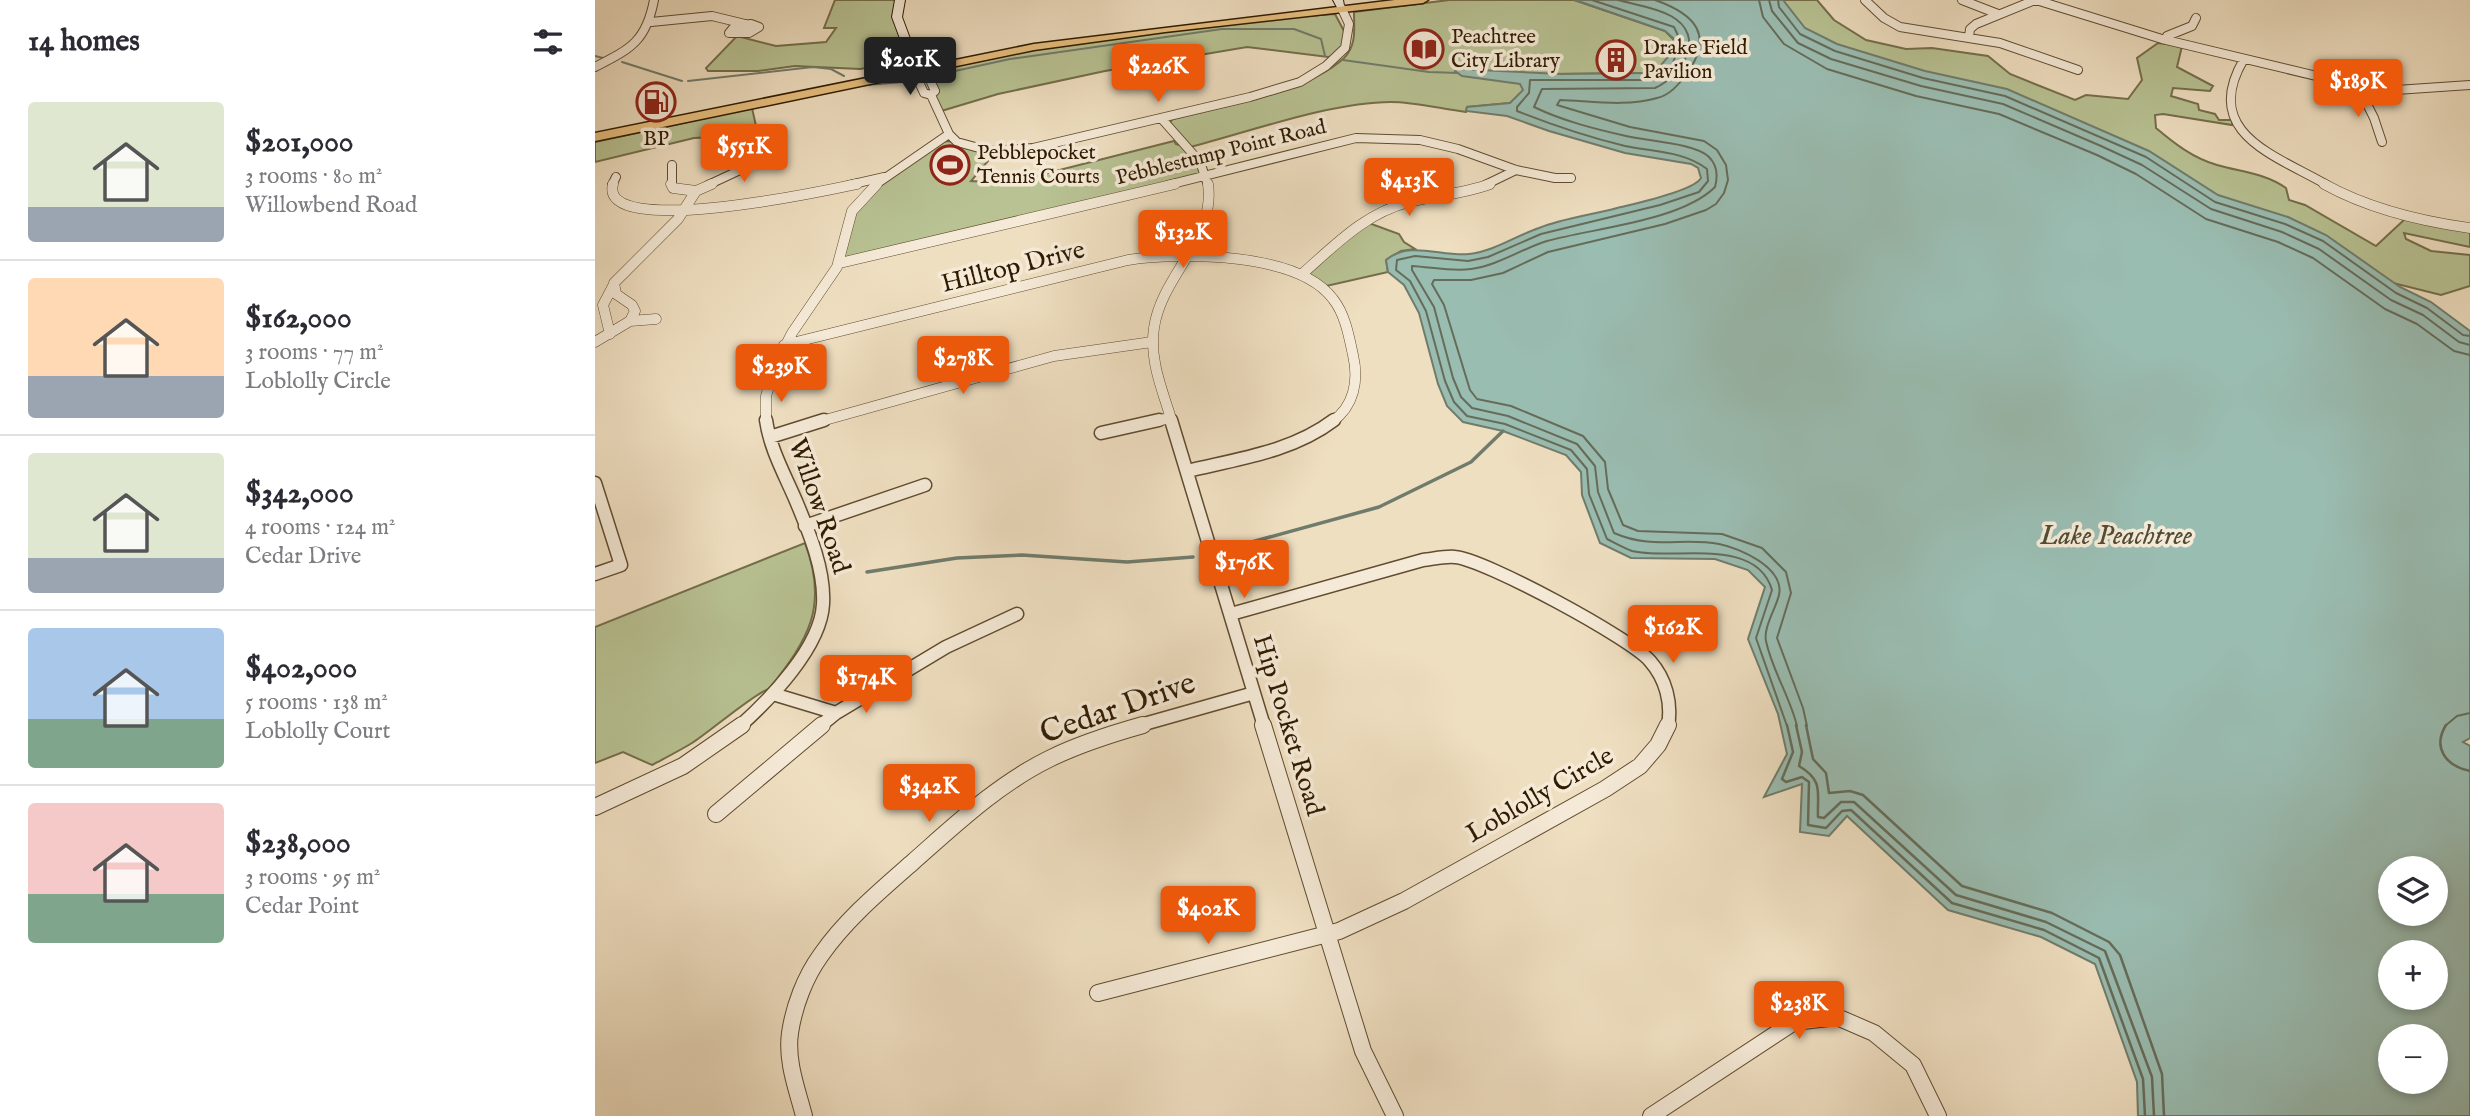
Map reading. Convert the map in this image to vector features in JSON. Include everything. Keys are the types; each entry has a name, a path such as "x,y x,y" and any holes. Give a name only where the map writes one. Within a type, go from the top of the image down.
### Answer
{"main road":[{"path":"595,133 619,126 918,68 1088,39 1387,0"},
{"path":"1340,5 1423,0"},
{"path":"595,133 918,68"}],"street":[{"path":"595,67 639,42 652,22 654,0"},
{"path":"899,0 897,16 907,44 904,50 918,68 924,93 931,95 949,134 957,142 977,149 1019,150 1279,90 1313,75 1345,48 1349,24 1340,5"},
{"path":"1865,0 1884,18 1901,27 2000,43 2078,69"},
{"path":"1962,0 1997,14"},
{"path":"1969,37 1972,26 2036,0 2166,40 2358,86 2396,90 2470,85"},
{"path":"652,22 699,17 726,18 745,24"},
{"path":"2166,40 2167,36 2192,26 2196,18"},
{"path":"2244,59 2232,79 2233,120 2247,139 2351,199 2419,220 2470,228"},
{"path":"2358,86 2374,118 2382,142"},
{"path":"2461,86 2470,92"},
{"path":"1161,118 1188,148 1207,175"},
{"name":"Willow Road","path":"595,807 664,778 703,756 755,715 817,632 823,607 822,585 805,526 770,437 764,415 767,393 784,345 840,263 846,225 851,213 884,177 949,134"},
{"name":"Pebblestump Point Road","path":"840,263 1030,220 1336,141 1370,137 1439,144 1516,170 1555,178 1571,178"},
{"path":"672,165 670,182 673,188 696,191 753,163 752,151"},
{"path":"1301,275 1376,214 1402,204 1472,192 1503,179 1516,170"},
{"name":"Hip Pocket Road","path":"1207,175 1209,190 1206,215 1158,310 1152,342 1154,363 1363,1051 1395,1116"},
{"path":"616,177 612,195 625,206 652,211 806,194 884,177"},
{"path":"610,334 603,305 614,283 686,209 696,191"},
{"name":"Hilltop Drive","path":"784,345 1087,270 1186,254 1245,262 1301,275 1321,287 1332,297 1343,319 1357,380 1349,403 1336,419 1315,432 1270,450 1187,471"},
{"path":"614,283 616,294 632,305 635,311 630,321"},
{"path":"595,342 630,321 656,319"},
{"path":"770,437 1044,358 1152,342"},
{"path":"1101,433 1170,418"},
{"path":"595,484 621,565 595,574"},
{"path":"805,526 925,485"},
{"name":"Loblolly Circle","path":"1231,614 1410,563 1456,557 1509,575 1592,622 1650,660 1669,698 1671,707 1668,727 1658,745 1640,766 1605,789 1404,901 1327,935"},
{"path":"716,814 836,713 946,646 1017,614"},
{"name":"Cedar Drive","path":"804,1116 790,1060 789,1036 795,1010 806,979 821,955 878,892 1009,783 1040,765 1069,750 1254,692"},
{"path":"773,694 836,713"},
{"path":"1098,993 1327,935"},
{"path":"1651,1116 1794,1021 1837,1017 1874,1033 1913,1065 1938,1116"}],"green space":[{"path":"835,0 900,0 897,9 908,58 902,62 860,69 795,66 758,71 708,71 706,68 737,36 776,46 826,42 836,28 824,28"},
{"path":"1449,0 1574,0 1665,31 1675,41 1666,60 1650,73 1546,74 1510,103 1467,107 1466,112 1391,102 1317,112 1190,147 1207,175 840,263 849,216 884,177 939,142 949,141 993,155 971,181 1008,183 1174,141 1188,147 1170,122 1173,119 1263,97 1328,70 1344,58 1351,48 1354,12"},
{"path":"1776,0 1817,0 1834,20 1866,40 1906,49 1932,48 1988,56 2010,74 2075,100 2086,95 2128,99 2142,80 2137,58 2158,43 2182,46 2177,67 2213,86 2210,91 2173,88 2171,96 2198,104 2199,110 2215,114 2219,120 2233,120 2232,125 2163,114 2155,115 2156,128 2200,159 2278,183 2286,188 2289,200 2305,205 2376,246 2406,218 2470,229 2470,247 2404,233 2406,239 2431,251 2470,255 2470,286 2441,295 2377,279 1824,44 1805,32"},
{"path":"1335,14 1344,31 1345,48 1336,58 1247,47 1105,71 998,94 938,112 931,95 935,91 925,69 1129,35 1232,22"},
{"path":"752,108 758,135 694,138 595,162 595,142"},
{"path":"1366,222 1399,234 1404,242 1415,249 1401,251 1386,260 1388,272 1322,287 1301,275"},
{"path":"805,543 815,586 811,622 794,655 769,689 692,743 652,765 623,752 595,763 595,627"}],"water":[{"name":"Lake Peachtree","path":"1575,0 1783,0 1805,28 1837,44 1925,71 2007,89 2149,151 2218,195 2288,217 2326,235 2400,287 2431,302 2470,331 2470,738 2463,742 2470,746 2470,1116 2138,1116 2137,1082 2095,964 2041,937 1948,910 1847,816 1829,836 1800,832 1802,784 1764,797 1787,754 1778,714 1748,639 1765,587 1748,570 1715,559 1631,558 1600,543 1582,495 1581,472 1566,455 1503,431 1463,422 1447,406 1438,384 1419,313 1404,285 1388,272 1386,260 1395,254 1415,250 1458,254 1478,252 1568,219 1676,192 1701,178 1698,168 1691,164 1625,153 1507,116 1466,111 1467,107 1510,103 1523,90 1520,84 1462,76 1455,71 1650,73 1656,71 1674,50 1673,38 1665,31"}],"waterway":[{"path":"932,76 1010,59 1222,29 1294,29 1321,39 1325,56"},
{"path":"595,56 603,58"},
{"path":"1343,60 1429,72 1458,73"},
{"path":"622,62 682,81"},
{"path":"688,81 813,67 831,69 844,76"},
{"path":"865,85 914,81"},
{"path":"1219,551 1379,507 1471,462 1503,431"},
{"path":"867,572 957,558 1022,555 1127,562 1193,557"}],"place":[{"name":"Peachtree City Library","path":"1424,49"},
{"name":"Drake Field Pavilion","path":"1616,60"},
{"name":"BP","path":"656,102"},
{"name":"Pebblepocket Tennis Courts","path":"950,165"}]}
